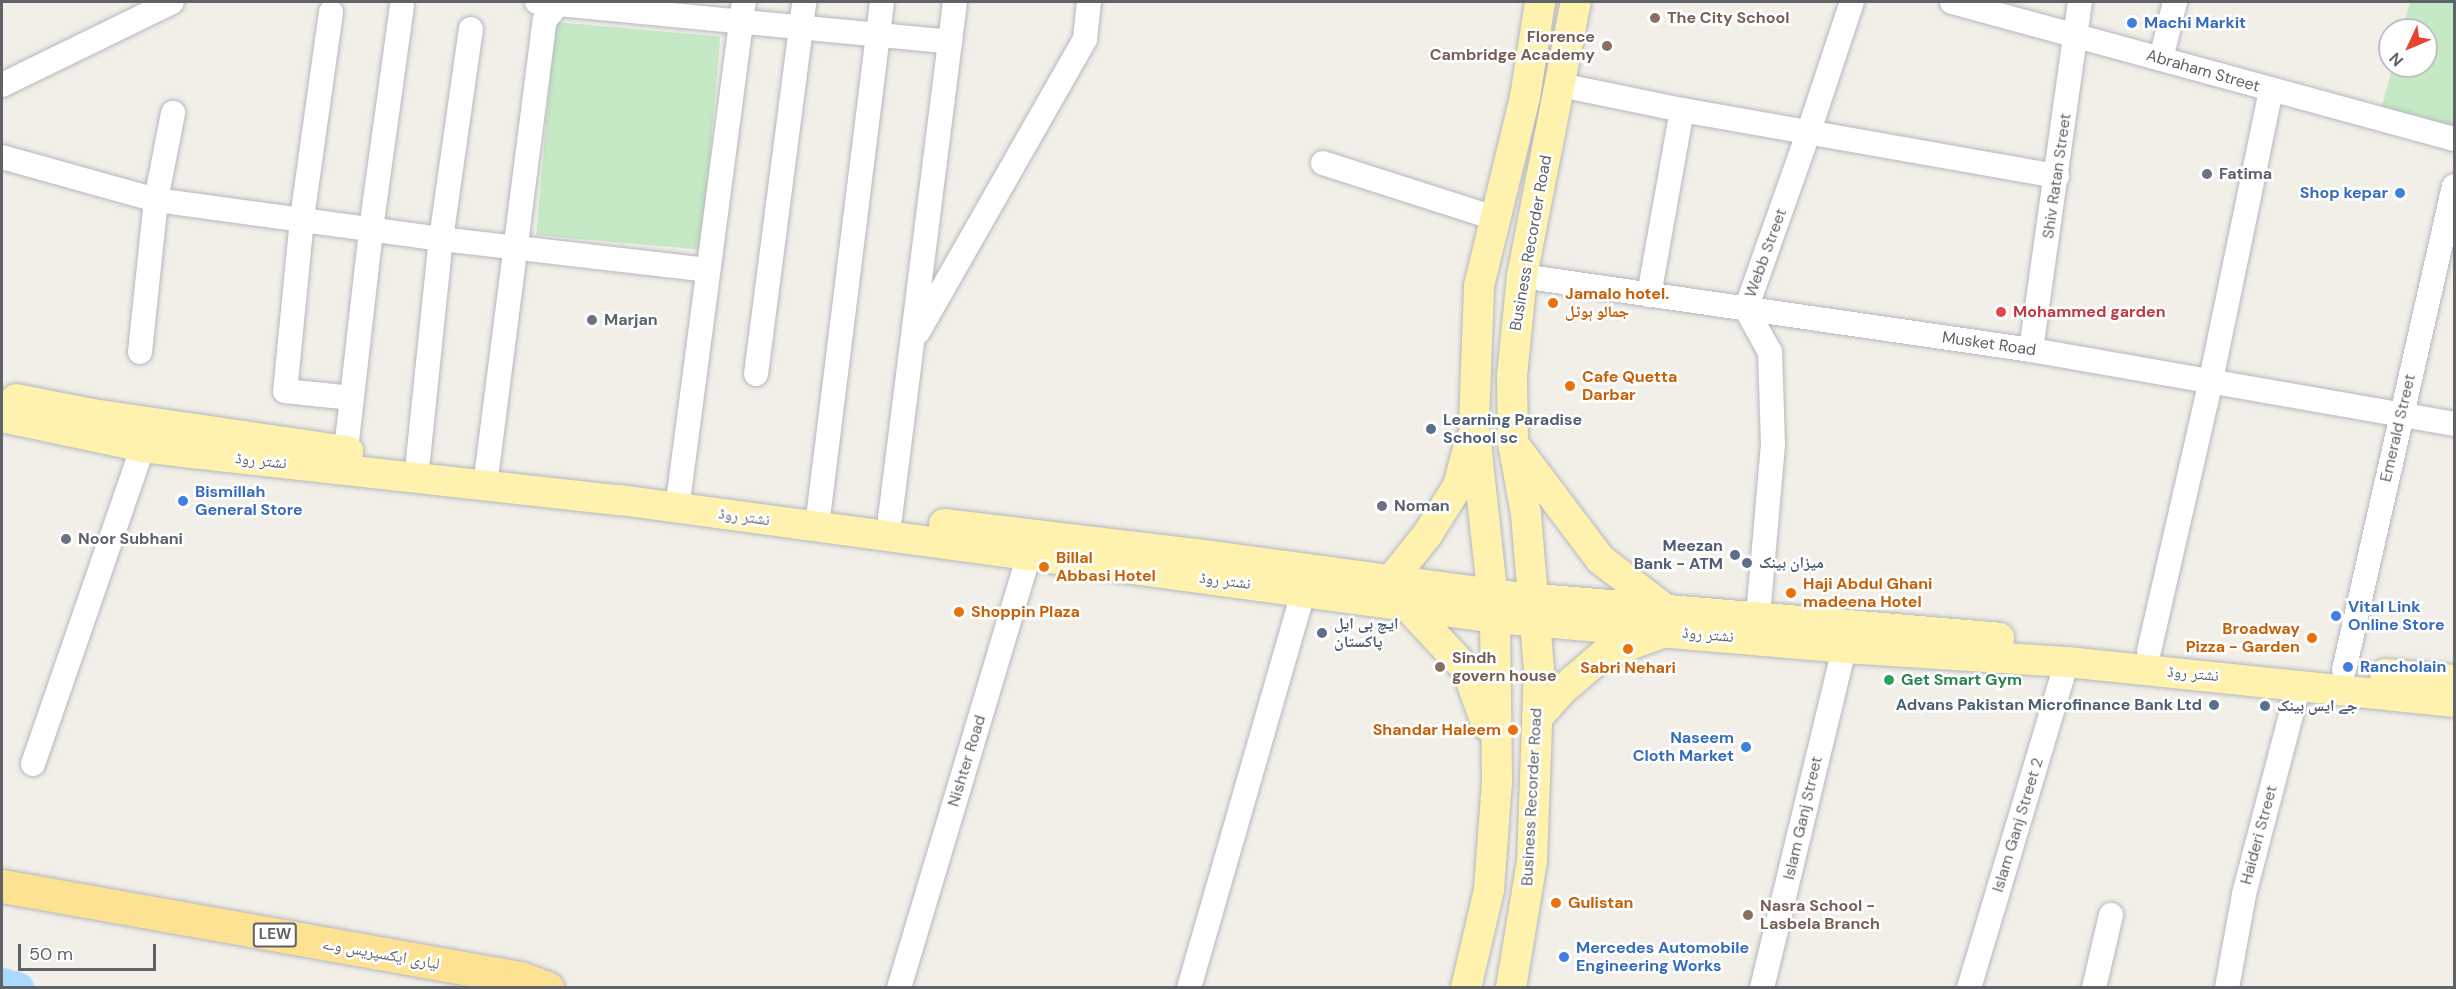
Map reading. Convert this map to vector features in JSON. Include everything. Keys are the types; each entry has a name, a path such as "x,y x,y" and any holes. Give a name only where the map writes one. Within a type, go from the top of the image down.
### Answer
{"highway":[{"name":"لیاری ایکسپریس وے","path":"2,886 520,978 547,987"}],"main road":[{"path":"1468,983 1489,890 1497,782 1494,606 1474,424 1479,286 1525,97 1540,2"},
{"name":"Business Recorder Road","path":"1511,987 1532,861 1539,669 1526,514 1513,443 1512,376 1522,276 1576,2"},
{"name":"نشتر روڈ","path":"2,397 93,414 488,470 890,518 1032,545"},
{"name":"نشتر روڈ","path":"2,417 143,447 1032,545 1307,580 1391,580 1494,606"},
{"path":"1391,580 1427,535 1458,486 1474,424"},
{"path":"1513,443 1600,559 1665,620 1604,654 1561,692 1537,718"},
{"name":"نشتر روڈ","path":"1307,580 1407,606 1494,606 1665,620 1844,648 2067,662 2299,684 2454,702"},
{"path":"1407,606 1467,670 1485,714 1497,782"},
{"name":"نشتر روڈ","path":"1665,620 1758,616 2454,680"}],"street":[{"path":"2,85 172,2"},
{"path":"756,374 804,2"},
{"path":"819,510 882,2"},
{"path":"890,518 955,2"},
{"path":"912,342 1085,39 1089,2"},
{"name":"Webb Street","path":"1758,616 1773,445 1770,352 1746,309 1852,2"},
{"name":"Abraham Street","path":"1952,2 2454,139"},
{"name":"Shiv Ratan Street","path":"2031,350 2080,2"},
{"path":"2161,58 2175,2"},
{"path":"488,470 548,3 742,12 801,28 950,42"},
{"path":"346,450 371,229 402,6"},
{"path":"332,12 302,219 285,391 352,398"},
{"path":"679,494 742,12"},
{"path":"418,460 441,238 471,29"},
{"path":"1560,85 1682,111 1809,131 2057,176"},
{"path":"2149,651 2211,380 2271,90"},
{"path":"1649,295 1682,111"},
{"path":"140,352 156,200 173,113"},
{"path":"2,157 156,200 441,238 708,270"},
{"path":"1323,163 1494,218"},
{"name":"Emerald Street","path":"2344,670 2454,186"},
{"name":"Musket Road","path":"1522,276 2031,350 2454,424"},
{"path":"33,764 143,447"},
{"name":"Nishter Road","path":"899,987 1032,545"},
{"path":"1189,987 1307,580"},
{"name":"Islam Ganj Street","path":"1762,987 1844,648"},
{"name":"Islam Ganj Street 2","path":"1969,987 2067,662"},
{"name":"Haideri Street","path":"2227,987 2244,894 2299,684"},
{"path":"2094,987 2111,915"}],"green space":[{"path":"2410,2 2454,2 2454,139 2378,120 2390,78 2438,78 2438,18 2405,18"},
{"path":"555,22 720,36 702,250 536,235"}],"waterway":[{"path":"2,984 17,988"}],"place":[{"name":"The City School","path":"1655,18"},
{"name":"Machi Markit","path":"2132,23"},
{"name":"Florence Cambridge Academy","path":"1607,46"},
{"name":"Fatima","path":"2207,174"},
{"name":"Shop kepar","path":"2400,193"},
{"name":"Jamalo hotel. جمالو ہوٹل","path":"1553,303"},
{"name":"Mohammed garden","path":"2001,312"},
{"name":"Marjan","path":"592,320"},
{"name":"Cafe Quetta Darbar","path":"1570,386"},
{"name":"Learning Paradise School sc","path":"1431,429"},
{"name":"Bismillah General Store","path":"183,501"},
{"name":"Noman","path":"1382,506"},
{"name":"Noor Subhani","path":"66,539"},
{"name":"Meezan Bank - ATM","path":"1735,555"},
{"name":"میزان بینک","path":"1747,563"},
{"name":"Billal Abbasi Hotel","path":"1044,567"},
{"name":"Haji Abdul Ghani madeena Hotel","path":"1791,593"},
{"name":"Shoppin Plaza","path":"959,612"},
{"name":"Vital Link Online Store","path":"2336,616"},
{"name":"ایچ بی ایل پاکستان","path":"1322,633"},
{"name":"Broadway Pizza - Garden","path":"2312,638"},
{"name":"Sabri Nehari","path":"1628,649"},
{"name":"Sindh govern house","path":"1440,667"},
{"name":"Rancholain","path":"2348,667"},
{"name":"Get Smart Gym","path":"1889,680"},
{"name":"Advans Pakistan Microfinance Bank Ltd","path":"2214,705"},
{"name":"جے ایس بینک","path":"2265,706"},
{"name":"Shandar Haleem","path":"1513,730"},
{"name":"Naseem Cloth Market","path":"1746,747"},
{"name":"Gulistan","path":"1556,903"},
{"name":"Nasra School - Lasbela Branch","path":"1748,915"},
{"name":"Mercedes Automobile Engineering Works","path":"1564,957"}]}
